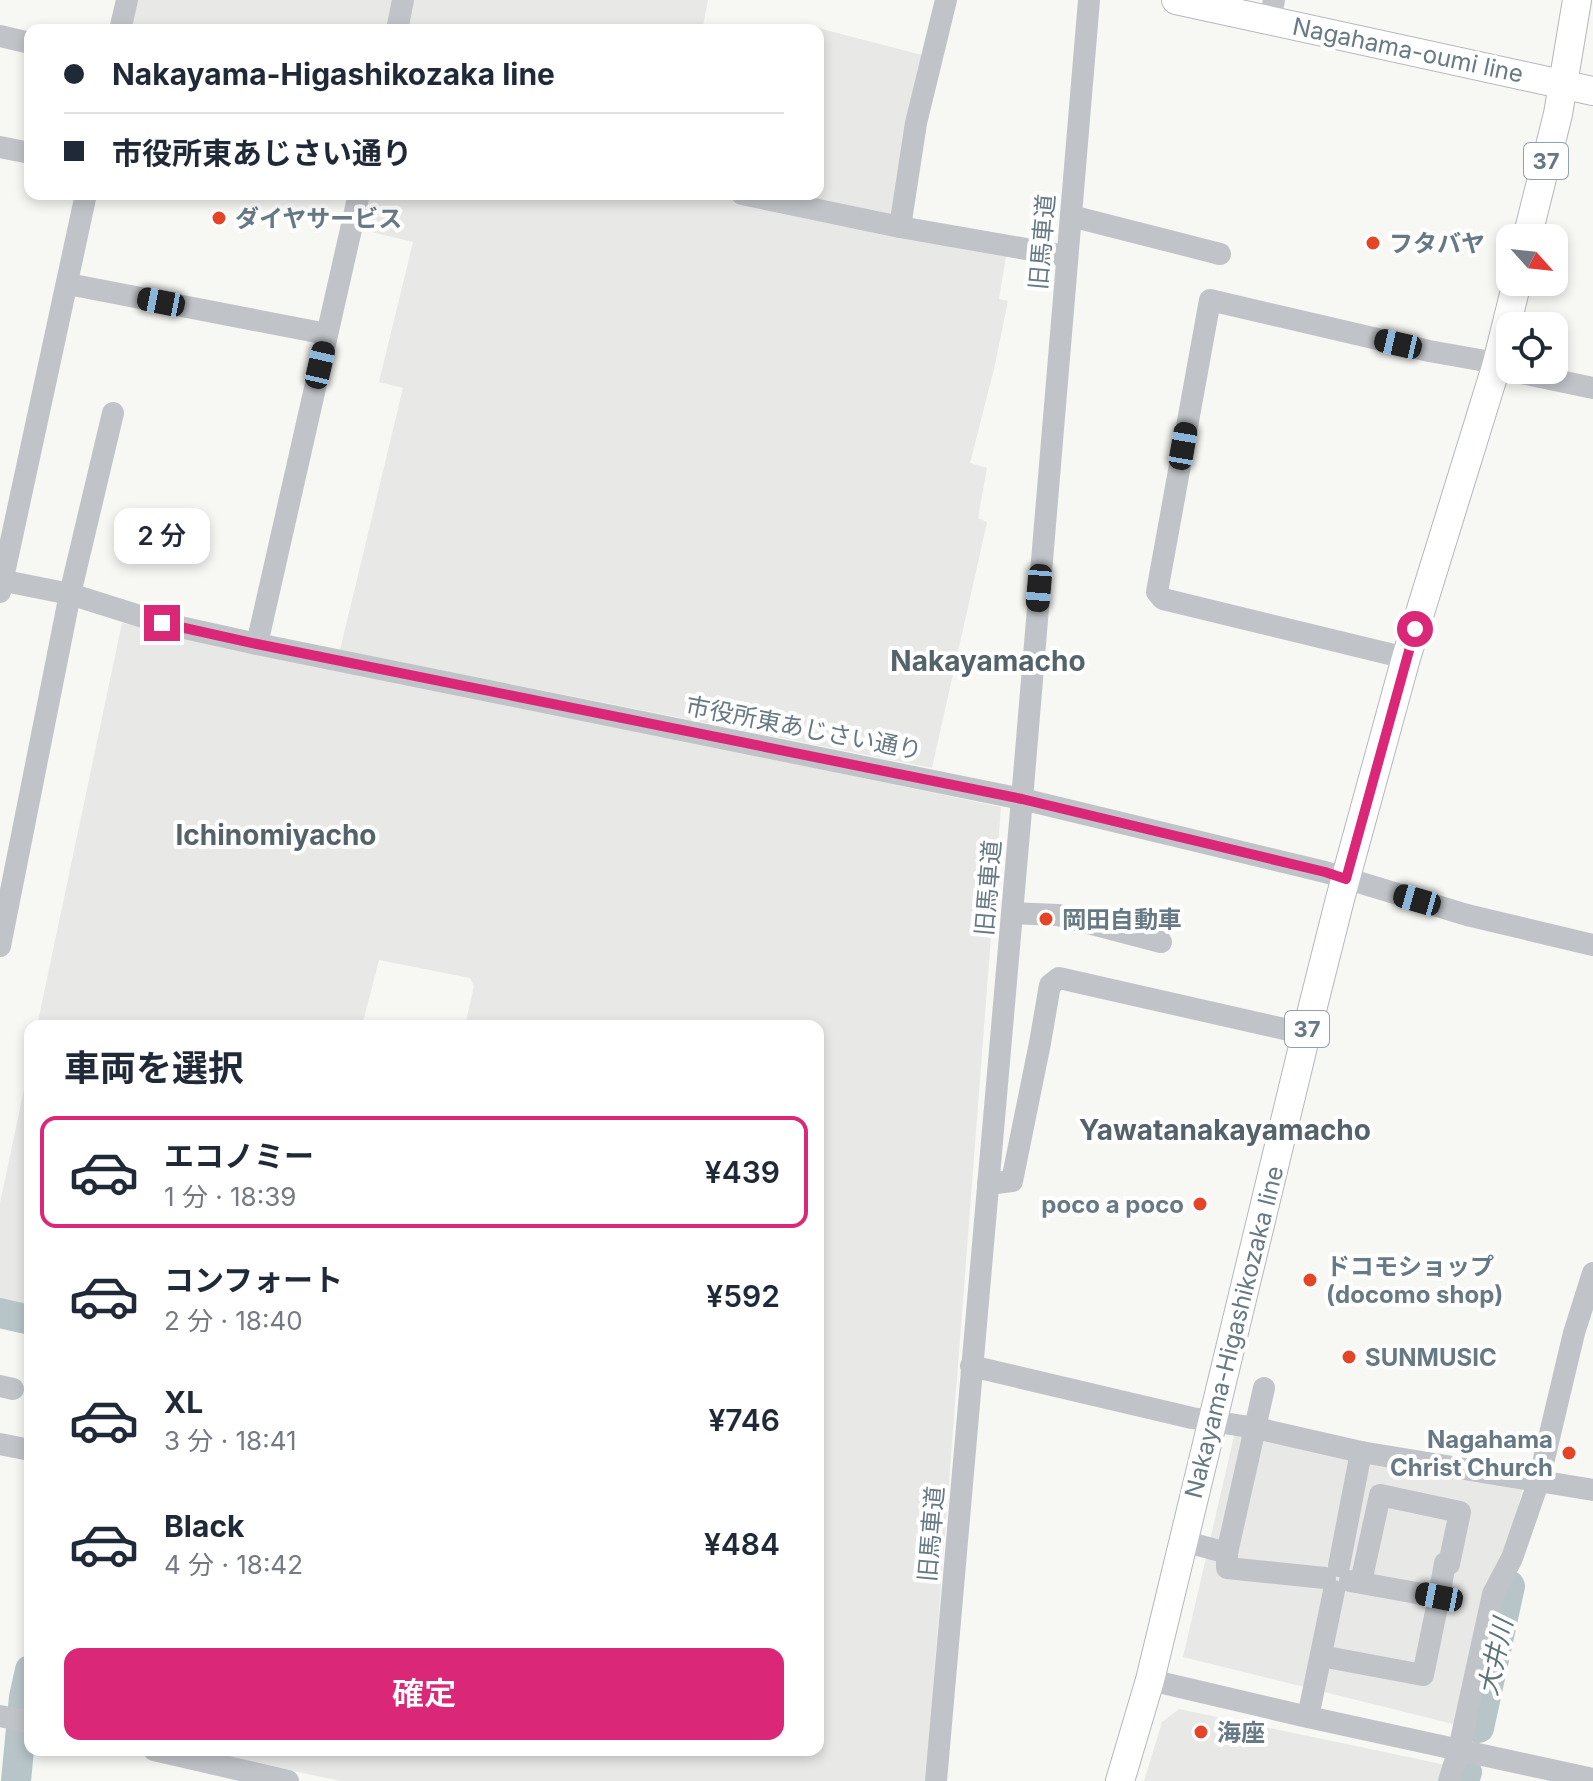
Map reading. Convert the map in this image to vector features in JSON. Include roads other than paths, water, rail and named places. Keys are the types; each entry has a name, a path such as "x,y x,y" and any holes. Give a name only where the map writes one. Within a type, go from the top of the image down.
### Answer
{"main road":[{"name":"Nagahama-oumi line","path":"1176,0 1272,10 1593,91"},
{"path":"1564,84 1577,0"},
{"name":"37","path":"1530,224 1564,84"},
{"name":"Nakayama-Higashikozaka line","path":"1120,1781 1150,1680 1346,879 1406,658 1496,367"}],"street":[{"path":"121,24 127,0"},
{"path":"398,24 403,0"},
{"path":"900,227 916,123 946,0"},
{"name":"旧馬車道","path":"936,1781 1089,0"},
{"path":"0,36 24,42"},
{"path":"0,147 24,152"},
{"path":"1,584 85,200"},
{"path":"257,644 358,200"},
{"path":"771,200 900,227 1066,256"},
{"path":"1071,216 1220,254"},
{"path":"68,284 327,334"},
{"path":"1406,658 1163,599 1157,592 1210,300 1480,360 1496,367"},
{"path":"1568,383 1593,388"},
{"path":"0,946 70,594 113,413"},
{"name":"市役所東あじさい通り","path":"1,584 70,594 162,623 257,644 1022,799 1310,868 1467,915 1593,945"},
{"path":"1012,913 1058,915 1161,942"},
{"path":"988,1184 1012,1181 1050,985 1059,978 1306,1034"},
{"path":"1449,1781 1459,1749 1493,1594 1512,1558 1539,1480 1574,1333 1593,1273"},
{"path":"971,1366 1192,1418 1256,1428 1361,1452 1593,1490"},
{"path":"1264,1388 1227,1553 1227,1568 1342,1580 1439,1597"},
{"path":"0,1444 24,1449"},
{"path":"1308,1717 1342,1580 1361,1452"},
{"path":"1321,1656 1423,1675 1445,1563 1449,1564 1460,1512 1380,1495 1342,1580"},
{"path":"1183,1541 1227,1553"},
{"path":"1150,1680 1459,1749 1525,1773 1593,1779"},
{"path":"180,1756 288,1781"}],"waterway":[{"path":"0,1313 24,1319"},
{"name":"大井川","path":"1479,1728 1510,1586"},
{"path":"16,1781 24,1697"},
{"name":"大井川","path":"1464,1781 1467,1772"}],"place":[{"name":"ダイヤサービス","path":"219,218"},
{"name":"フタバヤ","path":"1373,243"},
{"name":"岡田自動車","path":"1046,919"},
{"name":"poco a poco","path":"1200,1204"},
{"name":"ドコモショップ (docomo shop)","path":"1310,1280"},
{"name":"SUNMUSIC","path":"1349,1357"},
{"name":"Nagahama Christ Church","path":"1569,1453"},
{"name":"海座","path":"1201,1732"}],"district":[{"name":"Nakayamacho","path":"988,661"},
{"name":"Ichinomiyacho","path":"276,835"},
{"name":"Yawatanakayamacho","path":"1225,1130"}]}
